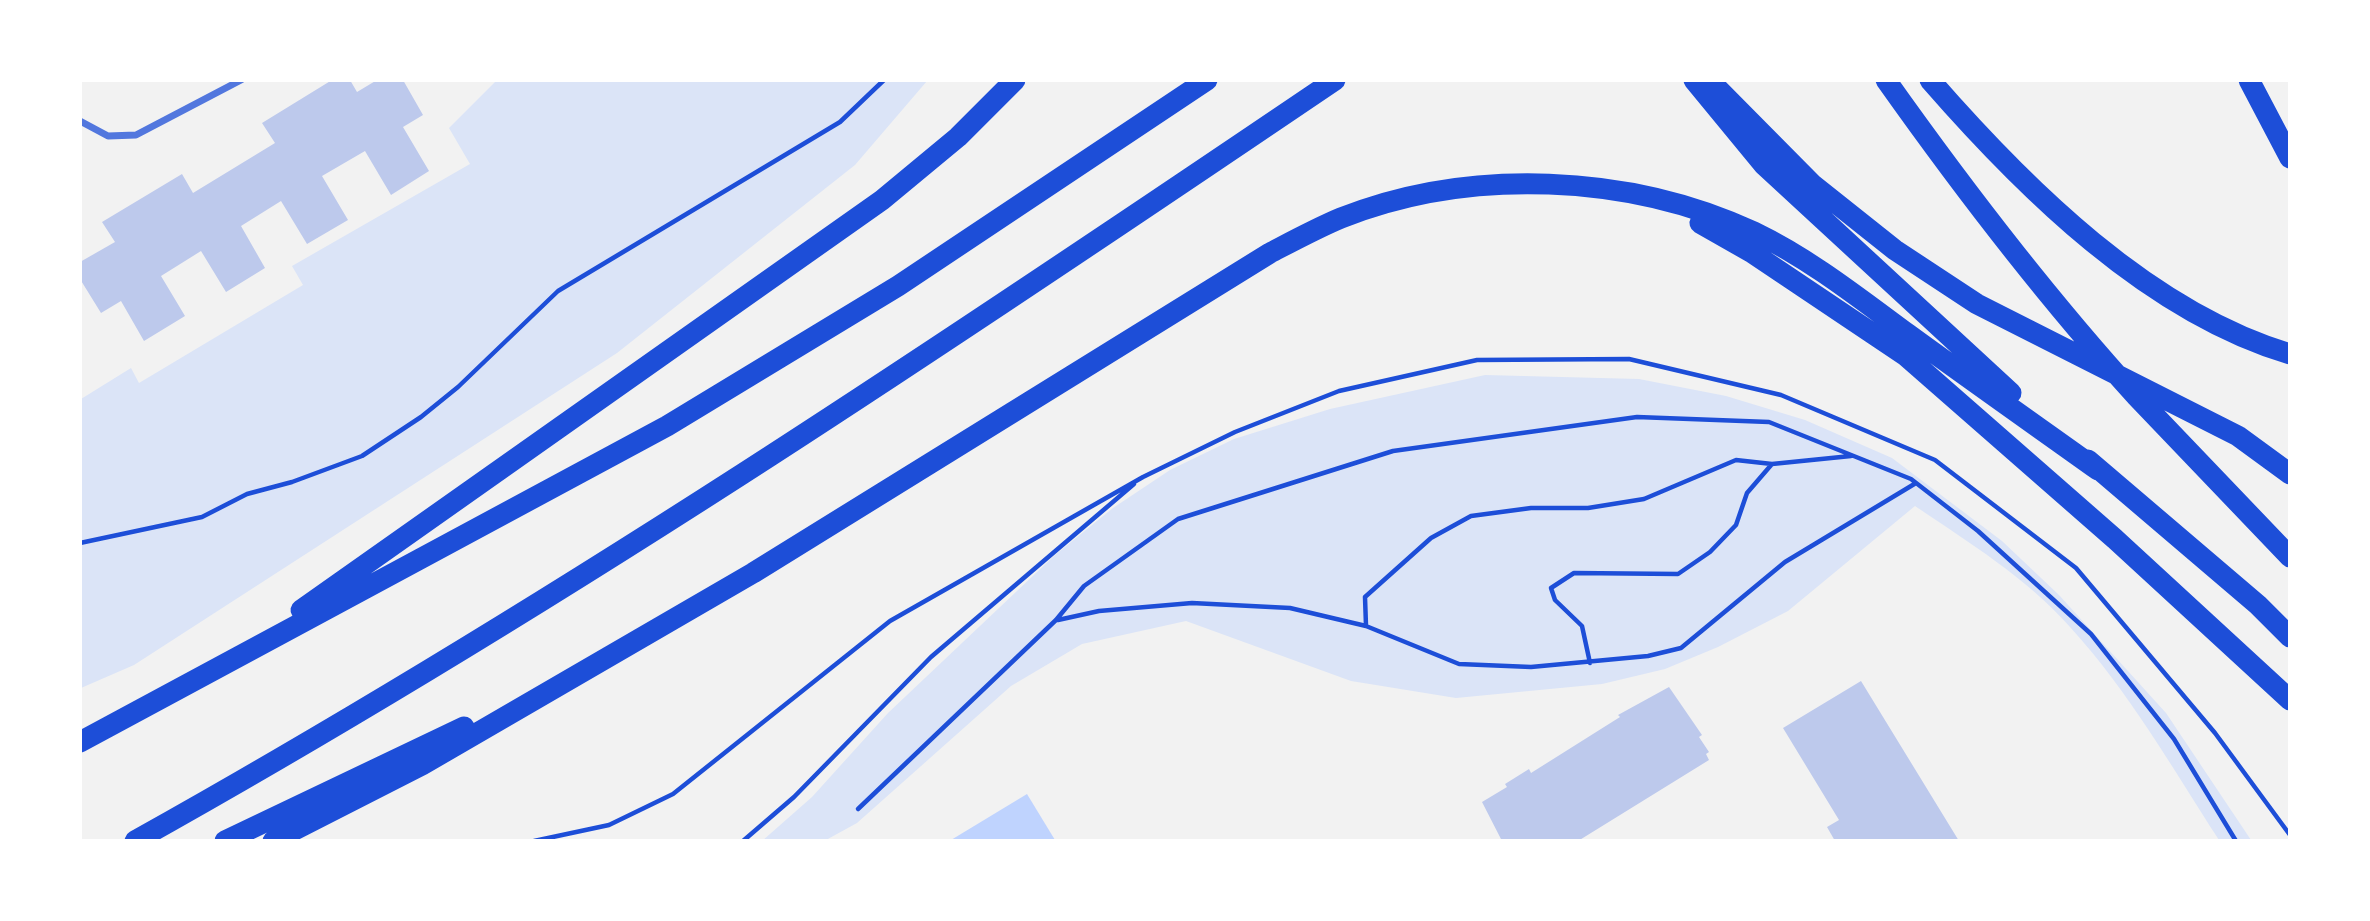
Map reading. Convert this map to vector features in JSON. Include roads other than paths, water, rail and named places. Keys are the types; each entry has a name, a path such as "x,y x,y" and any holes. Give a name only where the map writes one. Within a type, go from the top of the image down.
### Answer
{"highway":[{"path":"207,674 432,520 882,200 958,137 1015,80"},
{"path":"80,742 667,426 898,286 1207,80"},
{"path":"135,841 489,636 734,482 1335,80"},
{"path":"1694,80 1764,165 1933,324 2098,470 2248,596 2290,637"},
{"path":"1710,80 1812,184 1895,250 1977,304 2238,436 2290,474"},
{"path":"1886,80 1962,187 2029,269 2135,394 2282,550"},
{"path":"1930,80 1958,112 2081,232 2143,282 2204,317 2288,353"},
{"path":"2249,80 2290,158"},
{"path":"273,841 422,765 545,691 753,573 1270,253 1342,218 1398,201 1479,186 1539,183 1610,188 1689,207 1754,232 1807,262 2098,470"},
{"path":"1689,207 1695,220 1751,252 1906,356 2167,585 2290,699"},
{"path":"225,841 419,747 545,691"}],"street":[{"path":"80,121 108,135 136,135 241,80"}],"water":[{"path":"1027,794 1055,840 951,840"}]}
